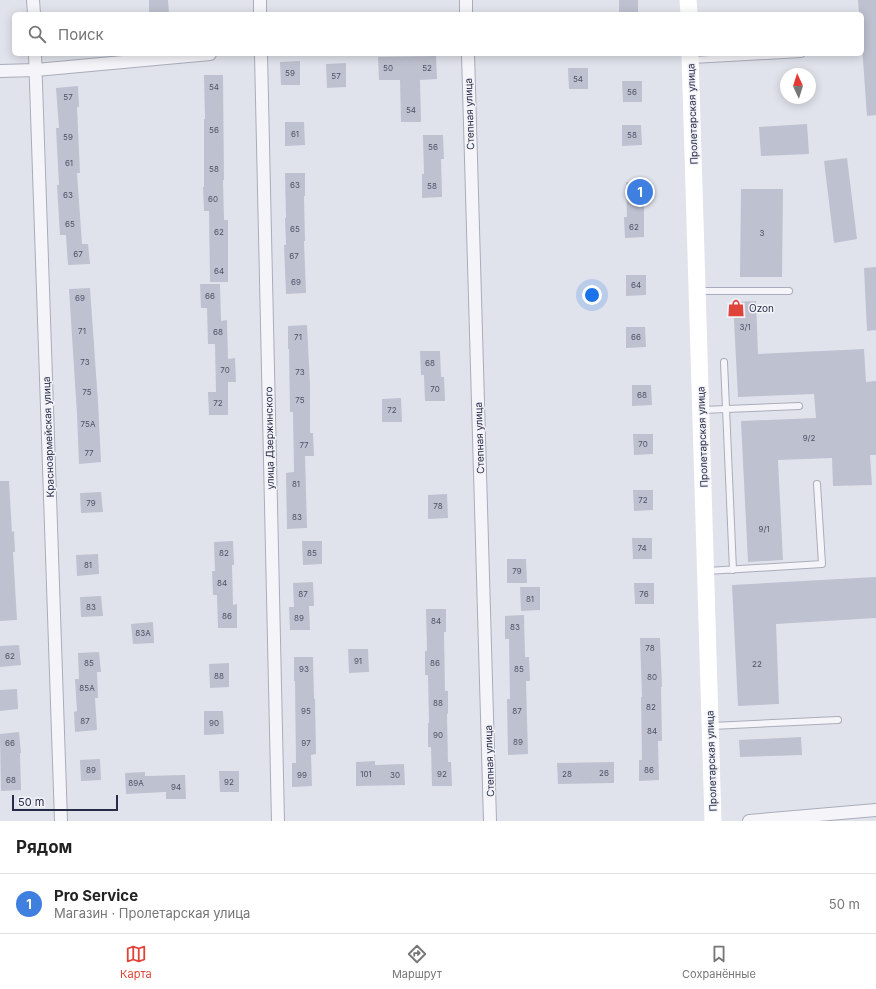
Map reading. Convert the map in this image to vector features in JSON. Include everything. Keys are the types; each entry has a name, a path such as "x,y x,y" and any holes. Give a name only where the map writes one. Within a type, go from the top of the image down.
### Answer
{"main road":[{"path":"688,0 689,12"},
{"name":"Пролетарская улица","path":"690,57 713,821"}],"street":[{"path":"33,0 34,12"},
{"path":"260,0 260,12"},
{"path":"466,0 466,12"},
{"name":"Красноармейская улица","path":"35,56 61,821"},
{"path":"0,71 36,70 188,56"},
{"name":"улица Дзержинского","path":"261,56 278,821"},
{"name":"Степная улица","path":"468,56 490,821"},
{"path":"748,821 818,818 876,810"}],"lane":[{"path":"690,57 727,56"},
{"path":"697,291 789,291"},
{"path":"724,362 733,570"},
{"path":"701,410 799,406"},
{"path":"706,571 822,564 817,484"},
{"path":"710,726 838,720"}],"building":[{"path":"149,0 168,0 169,12 149,12"},
{"path":"619,0 638,0 638,12 619,12"},
{"path":"858,0 876,0 876,115 867,116 863,56 864,56 864,12 859,12"},
{"path":"436,56 437,79 420,80 421,122 401,122 400,80 379,80 378,57"},
{"path":"300,61 300,85 281,85 280,62"},
{"path":"346,63 346,87 327,88 326,64"},
{"path":"568,68 588,68 588,89 569,89"},
{"path":"204,75 223,75 223,180 224,220 228,220 228,282 210,282 209,211 204,211 203,187 205,119"},
{"path":"622,81 642,81 642,102 623,102"},
{"path":"78,86 79,107 77,107 80,173 77,173 82,244 88,244 90,264 68,265 66,235 60,235 56,128 59,128 56,88"},
{"path":"285,122 304,122 305,145 285,146"},
{"path":"807,124 809,154 761,156 759,127"},
{"path":"622,125 641,125 642,145 622,146"},
{"path":"423,135 443,135 444,159 441,159 442,197 422,198 422,174 424,174"},
{"path":"847,158 857,239 834,243 824,161"},
{"path":"285,173 305,173 304,241 306,293 286,294 284,245 286,245"},
{"path":"645,181 646,202 644,202 644,237 625,238 624,217 627,217 626,182"},
{"path":"741,189 783,189 782,277 740,277"},
{"path":"876,267 876,330 867,331 864,268"},
{"path":"626,275 646,275 646,295 626,296"},
{"path":"200,284 220,284 221,321 227,320 228,359 235,358 236,382 228,382 228,415 209,415 208,392 216,392 215,344 208,344 207,308 201,308"},
{"path":"90,288 101,462 79,464 69,289"},
{"path":"756,301 758,354 864,349 866,382 876,381 876,455 870,455 872,485 833,486 832,458 778,460 783,560 748,562 741,421 816,418 814,394 738,397 733,302"},
{"path":"307,325 310,384 310,433 313,433 314,456 305,456 307,528 287,529 286,473 294,472 293,412 290,412 288,326"},
{"path":"626,327 645,327 646,347 626,348"},
{"path":"420,351 440,351 441,377 444,377 445,401 425,401 424,375 421,375"},
{"path":"632,385 651,385 652,405 632,406"},
{"path":"401,398 402,422 382,422 382,399"},
{"path":"633,434 653,434 653,454 634,455"},
{"path":"0,481 9,481 12,532 14,531 15,552 13,552 17,620 0,621"},
{"path":"633,490 653,490 653,510 634,511"},
{"path":"101,492 103,512 81,513 80,493"},
{"path":"447,494 448,518 428,519 428,495"},
{"path":"632,538 652,538 652,559 633,559"},
{"path":"233,541 233,605 237,604 237,628 218,628 217,595 213,595 212,571 215,571 214,542"},
{"path":"302,541 322,541 322,564 303,565"},
{"path":"98,554 99,574 77,576 76,555"},
{"path":"507,559 526,559 527,583 507,583"},
{"path":"876,577 876,618 776,624 779,704 738,706 732,585"},
{"path":"313,582 314,606 309,606 310,630 290,630 289,607 294,607 293,583"},
{"path":"634,583 654,583 654,604 635,604"},
{"path":"520,587 540,587 540,610 521,611"},
{"path":"101,596 103,616 81,617 80,597"},
{"path":"426,609 446,609 446,632 444,632 445,691 448,691 448,762 451,762 452,786 432,786 431,747 428,747 428,675 425,675 425,651 427,651"},
{"path":"524,615 525,657 529,657 530,681 526,681 528,754 508,755 507,699 510,699 509,639 505,639 505,616"},
{"path":"153,622 154,643 133,644 131,624"},
{"path":"640,638 660,638 662,741 658,741 659,780 639,781 639,760 642,760"},
{"path":"19,645 21,665 0,667 0,646"},
{"path":"348,649 368,649 369,672 349,673"},
{"path":"99,652 101,672 97,672 98,698 95,698 97,730 75,732 74,712 77,711 75,679 79,679 78,653"},
{"path":"294,657 313,657 316,754 311,755 312,786 292,787 292,763 296,763"},
{"path":"229,663 229,687 210,688 209,664"},
{"path":"17,689 18,709 0,711 0,690"},
{"path":"204,711 223,711 224,734 204,735"},
{"path":"19,732 21,753 21,790 1,791 0,734"},
{"path":"801,737 802,755 740,757 739,740"},
{"path":"100,759 101,780 81,781 80,760"},
{"path":"375,761 375,765 404,764 405,785 356,786 356,762"},
{"path":"614,762 614,783 558,784 557,763"},
{"path":"219,771 239,771 239,792 220,792"},
{"path":"145,772 145,776 185,775 186,799 166,799 166,792 126,794 125,773"}],"place":[{"name":"Pro Service","path":"640,192"},
{"name":"Ozon","path":"736,308"}]}
